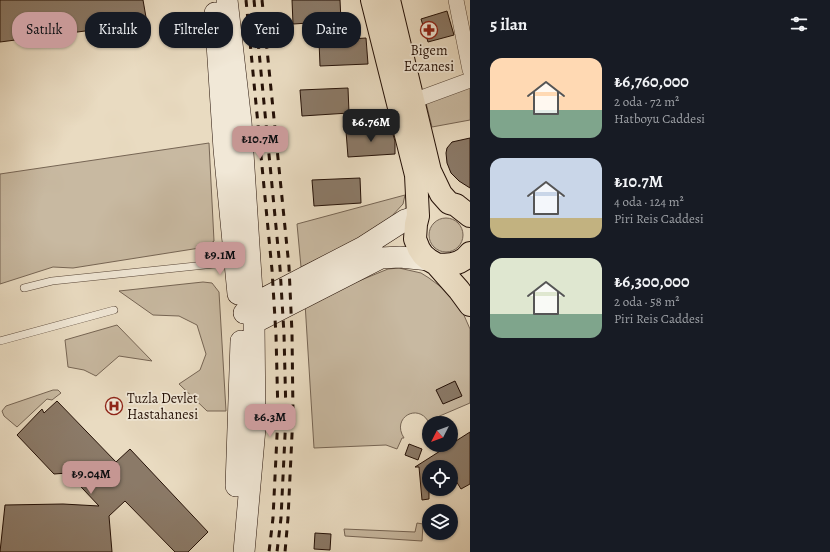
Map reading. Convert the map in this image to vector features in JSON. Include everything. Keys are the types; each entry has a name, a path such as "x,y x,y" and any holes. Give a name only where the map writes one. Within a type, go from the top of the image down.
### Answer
{"main road":[{"path":"372,0 416,175 418,216 416,224 416,239 419,249 459,290 470,305"},
{"path":"389,0 430,171 441,194 463,210"},
{"path":"418,216 432,206 440,204 463,210"},
{"path":"433,262 444,265 458,263 470,253"}],"street":[{"path":"214,0 224,150 235,262 249,314 237,480 230,552"},
{"path":"227,0 241,122 255,428 244,552"},
{"path":"456,0 470,70"},
{"path":"413,101 470,80"},
{"path":"249,314 363,247 405,220 418,216"},
{"path":"249,314 381,258 400,257 433,262"}],"lane":[{"path":"24,288 52,281 235,262"},
{"path":"0,341 114,310"}],"shaded area":[{"path":"470,87 470,120 432,127 426,103"},
{"path":"209,143 214,241 206,247 73,268 53,267 0,284 0,174"},
{"path":"405,195 403,204 390,218 352,242 301,267 297,224"},
{"path":"443,218 449,218 453,219 460,225 463,235 462,242 456,249 449,252 443,252 439,251 432,245 429,238 429,232 430,228 436,221"},
{"path":"399,268 421,273 441,287 456,301 470,329 470,403 440,416 423,416 418,413 407,415 401,424 401,431 404,438 402,438 397,449 386,445 314,448 305,303 388,269"},
{"path":"203,282 212,283 219,292 226,411 207,411 179,384 200,370 206,354 197,325 179,316 153,315 119,291"},
{"path":"117,325 152,361 119,356 96,376 84,370 68,367 65,340"},
{"path":"53,390 58,390 61,393 52,400 47,399 17,427 4,416 2,411 6,406"},
{"path":"417,523 422,524 422,541 345,536 344,529 415,532"}],"building":[{"path":"0,0 143,0 145,12 85,12 85,31 77,32 77,12 12,12 12,40 0,42"},
{"path":"292,0 340,0 341,12 302,12 302,23 294,24 294,12 292,12"},
{"path":"447,11 454,35 428,42 421,19"},
{"path":"361,38 366,38 368,64 320,66 319,48 361,48"},
{"path":"348,88 349,113 302,116 300,90"},
{"path":"391,128 395,141 395,154 348,157 346,131"},
{"path":"470,138 470,188 459,181 451,173 447,163 446,153 447,148 452,142"},
{"path":"360,178 361,203 314,206 312,180"},
{"path":"455,381 462,396 443,404 436,390"},
{"path":"57,401 116,462 130,449 208,532 188,552 175,552 125,501 109,516 112,552 0,552 5,505 63,504 99,506 68,473 54,474 17,435 42,409 44,413"},
{"path":"470,432 470,484 461,489 458,484 458,460 426,460 439,452 458,452 458,440"},
{"path":"409,444 422,449 418,460 405,455"},
{"path":"422,463 422,496 429,496 429,499 422,500 419,467 415,467"},
{"path":"315,533 331,534 330,550 314,549"}],"railway":[{"path":"246,0 272,270 276,335 278,415 273,518 269,552"},
{"path":"254,0 280,268 284,334 286,415 281,518 277,552"},
{"path":"262,0 289,267 292,333 293,414 285,552"}],"place":[{"name":"Bigem Eczanesi","path":"429,30"},
{"name":"Tuzla Devlet Hastahanesi","path":"114,406"}]}
